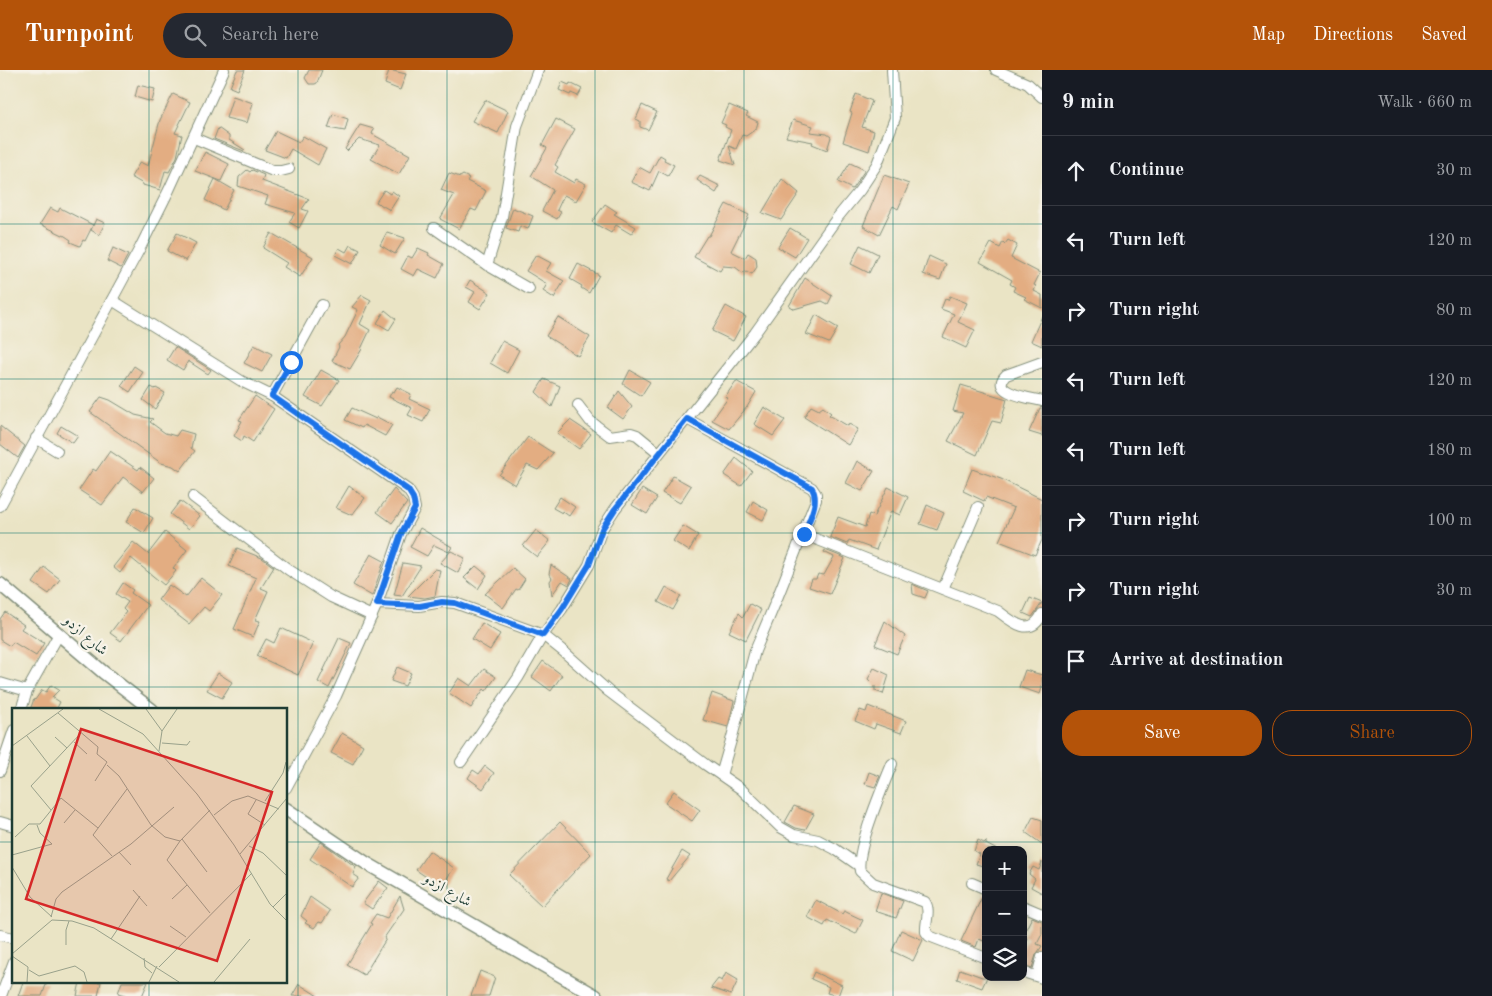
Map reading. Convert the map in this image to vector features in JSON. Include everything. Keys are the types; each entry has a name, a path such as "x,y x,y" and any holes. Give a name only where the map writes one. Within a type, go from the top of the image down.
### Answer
{"street":[{"path":"0,506 165,198 224,70"},
{"path":"487,266 502,217 517,126 538,70"},
{"path":"461,762 518,678 543,635 562,609 589,565 602,529 615,509 755,333 877,164 895,118 892,70"},
{"path":"996,70 1028,84 1042,97"},
{"path":"194,138 273,171 289,169"},
{"path":"434,228 487,266 529,289"},
{"path":"112,300 243,382 272,396 408,490 413,498 415,508 401,534 372,616 336,696 288,784"},
{"path":"272,396 322,305"},
{"path":"1042,362 1006,375 1002,379 1001,384 1004,389 1013,394 1042,401"},
{"path":"578,405 590,421 610,436 637,434 659,453"},
{"path":"687,419 812,488 816,494 816,500 804,534 754,650 721,775"},
{"path":"36,438 57,451"},
{"path":"194,497 289,570 331,598 372,616"},
{"path":"944,588 978,507"},
{"path":"804,534 998,611 1015,624 1027,627 1034,625 1042,614"},
{"name":"شارع ازدو","path":"0,584 103,672 149,708"},
{"path":"377,604 420,606 442,602 455,603 543,635 608,691 741,789 780,827 794,834 818,840 835,849 858,864 863,875 872,883 925,902 928,906 926,932 929,936 982,956"},
{"path":"22,708 27,691 59,634"},
{"path":"0,683 27,691"},
{"path":"0,771 12,736"},
{"path":"858,864 878,800 892,764"},
{"name":"شارع ازدو","path":"288,809 366,863 596,996"},
{"path":"972,883 982,887"},
{"path":"1027,908 1042,914"},
{"path":"1027,973 1040,977 1042,957"},
{"path":"1,996 12,966"}],"building":[{"path":"237,70 245,70 237,90 230,87"},
{"path":"309,70 322,70 317,83 309,84 305,78"},
{"path":"389,70 406,74 400,90 385,84"},
{"path":"562,82 569,85 570,83 582,89 578,96 559,90"},
{"path":"138,85 155,89 152,102 135,97"},
{"path":"173,94 190,102 175,133 182,135 177,157 169,172 165,171 160,190 143,185 131,177 140,162 148,166 160,120"},
{"path":"856,94 872,101 862,127 874,131 869,151 843,142"},
{"path":"233,96 253,103 247,123 226,118"},
{"path":"485,100 508,111 498,133 472,121"},
{"path":"642,105 657,112 648,130 640,127 640,121 636,119"},
{"path":"729,105 748,113 746,116 758,122 756,129 746,136 742,135 736,149 729,146 735,165 720,160 731,130 721,123"},
{"path":"333,114 348,119 345,131 328,128"},
{"path":"556,119 575,129 555,165 558,167 555,172 574,183 576,179 586,184 576,201 564,195 557,210 561,212 557,219 542,211 553,190 531,176 547,148 542,145"},
{"path":"793,120 813,126 810,132 827,134 831,137 827,150 812,144 813,142 786,137"},
{"path":"360,125 374,129 372,134 410,155 399,174 371,159 380,145 359,139 347,151 345,149"},
{"path":"218,128 229,136 229,140 245,150 214,139"},
{"path":"276,131 299,142 303,136 326,149 318,165 291,149 286,158 265,150"},
{"path":"205,152 229,164 221,181 195,171"},
{"path":"660,155 665,158 664,160 674,165 668,176 659,171 650,191 631,182 639,167 650,173"},
{"path":"850,163 865,170 852,189 838,182"},
{"path":"247,170 264,175 262,181 309,199 302,209 308,211 299,228 289,222 295,213 265,204 268,196 238,186 239,177"},
{"path":"449,173 460,177 463,175 469,178 467,181 486,191 476,211 471,209 459,229 440,219 454,195 441,190"},
{"path":"884,175 909,184 898,209 893,206 879,235 863,226"},
{"path":"700,176 720,186 716,193 697,180"},
{"path":"215,179 234,190 224,210 205,200"},
{"path":"782,179 799,193 781,220 762,213"},
{"path":"384,190 390,194 392,191 399,196 390,210 376,202"},
{"path":"605,204 617,212 614,214 636,227 631,234 616,225 611,233 592,222"},
{"path":"726,204 749,215 731,251 745,258 748,253 756,258 757,267 752,274 746,271 743,273 735,267 723,266 720,271 694,257 707,236 709,236"},
{"path":"50,208 58,212 60,208 93,225 85,241 83,240 80,246 70,242 71,240 65,236 40,224"},
{"path":"513,208 533,216 528,229 520,226 518,232 506,228"},
{"path":"96,219 105,223 99,235 91,230"},
{"path":"790,228 807,238 795,257 778,247"},
{"path":"387,232 405,238 395,254 380,245"},
{"path":"177,233 196,243 186,261 167,251"},
{"path":"271,233 313,257 300,277 284,267 287,263 263,248"},
{"path":"1008,240 1017,245 1011,258 1040,273 1034,285 1036,286 1034,291 1042,295 1042,308 1013,291 1015,287 1010,284 1012,280 980,262 991,243 1000,248 1003,242 1005,244"},
{"path":"350,245 360,250 352,264 335,255 339,248 346,252"},
{"path":"860,245 878,254 869,273 851,264"},
{"path":"113,248 128,255 121,268 107,261"},
{"path":"418,248 429,253 428,255 444,264 437,278 418,269 414,276 401,269 408,256 412,258"},
{"path":"536,255 551,263 546,271 564,281 554,298 543,291 547,284 526,271"},
{"path":"929,256 946,264 940,280 923,274"},
{"path":"578,264 599,275 589,293 570,279"},
{"path":"805,278 832,296 828,304 822,301 794,309 789,306"},
{"path":"470,280 490,293 480,309 469,302 475,292 466,287"},
{"path":"362,295 371,300 360,324 370,330 362,349 350,369 332,361 339,347 338,345 345,337 358,310 352,307"},
{"path":"950,296 967,303 958,322 975,330 966,348 943,337 954,314 941,309 945,299 948,300"},
{"path":"726,306 746,317 733,341 712,331"},
{"path":"385,310 396,319 389,330 377,323"},
{"path":"816,315 838,328 829,343 806,334"},
{"path":"1042,316 1042,346 1031,341"},
{"path":"558,317 590,337 578,356 546,336"},
{"path":"502,341 519,350 507,373 490,363"},
{"path":"254,345 272,354 262,372 244,363"},
{"path":"175,347 211,370 208,374 188,361 183,370 167,360"},
{"path":"134,366 143,372 130,392 121,386"},
{"path":"321,370 339,380 322,406 305,397"},
{"path":"630,370 650,382 641,396 623,384"},
{"path":"544,379 560,386 552,407 536,392"},
{"path":"736,381 756,392 747,407 729,429 712,420 728,398 725,397"},
{"path":"961,385 1007,399 1001,423 992,421 977,455 948,441 963,413 953,411"},
{"path":"151,387 165,393 155,409 143,400"},
{"path":"397,387 411,394 409,399 430,409 423,422 408,415 412,408 389,397"},
{"path":"619,391 632,407 623,419 608,408"},
{"path":"255,396 274,409 253,442 244,436 242,441 234,436 242,421 239,420"},
{"path":"101,397 110,400 135,415 153,419 150,422 165,433 176,436 180,430 194,434 191,448 195,451 180,471 173,466 161,463 90,412"},
{"path":"811,406 819,410 823,407 831,413 829,415 848,426 849,424 858,429 848,445 804,417"},
{"path":"764,407 785,420 773,436 754,424"},
{"path":"352,408 392,425 385,436 364,425 362,428 345,420"},
{"path":"1040,408 1042,408 1042,436 1029,432"},
{"path":"570,420 591,434 579,449 557,433"},
{"path":"0,426 25,446 18,458 0,444"},
{"path":"61,426 78,436 73,443 57,433"},
{"path":"528,437 553,453 538,470 527,465 515,485 499,475"},
{"path":"110,451 138,470 140,467 154,478 143,492 123,477 102,505 79,490 93,469 96,471"},
{"path":"736,458 752,471 741,486 724,475"},
{"path":"857,461 874,471 862,491 846,483"},
{"path":"972,469 1001,479 1042,499 1042,540 1035,555 999,541 1014,508 986,497 984,501 963,491"},
{"path":"673,476 691,486 680,503 662,493"},
{"path":"349,486 365,498 352,515 336,508"},
{"path":"888,487 908,497 900,515 891,511 876,550 849,540 847,544 830,537 838,517 865,527 869,514 874,516"},
{"path":"394,489 407,503 392,523 377,512"},
{"path":"642,489 657,498 647,514 632,505"},
{"path":"560,497 575,507 569,516 553,508"},
{"path":"180,501 200,516 189,529 170,514"},
{"path":"753,501 768,510 763,520 747,512"},
{"path":"927,505 944,513 937,530 920,524"},
{"path":"135,507 153,518 144,533 126,522"},
{"path":"683,526 698,535 689,551 673,541"},
{"path":"420,528 452,547 449,552 434,545 427,556 410,547"},
{"path":"536,530 550,541 537,557 523,546"},
{"path":"165,532 187,550 173,568 176,571 164,585 131,558 120,573 113,567 133,542 148,554"},
{"path":"237,548 262,558 274,567 261,588 268,591 255,620 260,621 253,637 234,629 256,578 229,566"},
{"path":"825,550 845,558 830,594 809,587 812,579 816,579 818,574 824,575 834,557 824,552"},
{"path":"451,551 465,558 458,573 440,563"},
{"path":"371,554 384,561 372,596 353,585"},
{"path":"403,563 421,566 402,596 394,595"},
{"path":"551,565 572,579 569,585 562,581 552,595 550,581 552,578 549,574"},
{"path":"476,566 487,575 478,589 464,578"},
{"path":"44,567 60,579 49,594 33,583"},
{"path":"513,568 525,579 503,608 485,594"},
{"path":"435,569 440,570 435,596 425,598 408,596"},
{"path":"201,578 222,595 209,611 204,607 189,624 158,600 169,585 186,597"},
{"path":"123,583 133,590 131,593 148,605 121,641 110,633 126,612 123,609 128,602 116,594"},
{"path":"912,584 928,591 925,598 913,594"},
{"path":"666,587 681,596 673,610 658,602"},
{"path":"1030,598 1042,603 1032,617 1023,613"},
{"path":"750,604 761,610 746,640 729,632 739,613 743,617"},
{"path":"5,612 24,625 21,629 44,643 36,656 13,642 10,646 0,640 0,619"},
{"path":"885,621 905,636 897,654 875,645"},
{"path":"482,623 500,634 490,650 472,639"},
{"path":"281,628 313,643 298,675 257,656 266,639 274,643"},
{"path":"339,638 351,643 329,688 318,682"},
{"path":"543,661 562,675 551,691 532,677"},
{"path":"397,667 411,673 405,686 391,681"},
{"path":"874,668 889,675 883,694 875,691 875,686 868,679"},
{"path":"484,669 496,677 486,691 484,689 471,708 449,693 459,678 471,686"},
{"path":"1025,670 1042,675 1040,694 1019,687"},
{"path":"218,673 232,682 222,698 207,690"},
{"path":"51,685 59,690 52,697 60,702 57,708 31,708 34,699 42,690 46,692"},
{"path":"712,693 734,701 728,727 703,720"},
{"path":"868,706 906,721 901,733 876,724 874,729 855,721 860,710 866,712"},
{"path":"342,733 363,745 353,764 331,753"},
{"path":"485,766 494,773 483,789 468,778 473,770 479,774"},
{"path":"869,772 880,776 875,787 865,784"},
{"path":"674,791 700,810 692,821 665,803"},
{"path":"794,806 814,814 805,830 785,822"},
{"path":"1033,817 1042,820 1042,844 1025,832"},
{"path":"560,822 591,854 542,906 509,875"},
{"path":"978,840 984,843 986,841 986,844 990,846 982,846 982,866 976,864 980,854 974,851"},
{"path":"321,842 356,867 353,874 359,878 352,887 310,859"},
{"path":"429,851 454,868 441,887 416,870"},
{"path":"682,851 690,856 669,881 666,879"},
{"path":"1042,862 1042,893 1031,887 1035,879 1029,874 1033,867 1039,870"},
{"path":"379,881 388,888 372,909 363,903"},
{"path":"881,893 903,901 896,918 875,911"},
{"path":"400,896 404,909 384,938 386,939 364,975 347,965 376,914 387,918"},
{"path":"310,897 330,911 322,923 319,922 314,928 305,923 307,921 301,916"},
{"path":"982,897 982,940 979,939 976,947 961,941"},
{"path":"816,900 842,914 844,911 863,920 856,934 827,920 824,926 807,917"},
{"path":"1032,917 1042,921 1042,934 1037,944 1042,946 1036,955 1032,968 1027,966 1027,927"},
{"path":"901,930 923,940 913,961 892,951"},
{"path":"960,969 982,977 982,981 985,981 982,988 957,979"},
{"path":"480,971 495,977 489,996 471,996"},
{"path":"814,972 842,985 838,996 827,993 829,987 811,979"},
{"path":"726,973 738,980 731,995 711,988 718,979 722,981"},
{"path":"22,984 46,984 42,996 18,996"},
{"path":"80,984 101,984 98,996 77,996"},
{"path":"121,984 147,984 142,996 128,996 118,993"},
{"path":"299,984 318,996 292,996"}],"route":[{"path":"291,362 272,396 408,490 413,498 415,508 401,534 377,604 420,606 442,602 455,603 543,635 562,609 589,565 602,529 615,509 687,419 812,488 816,494 816,500 804,534"}]}
